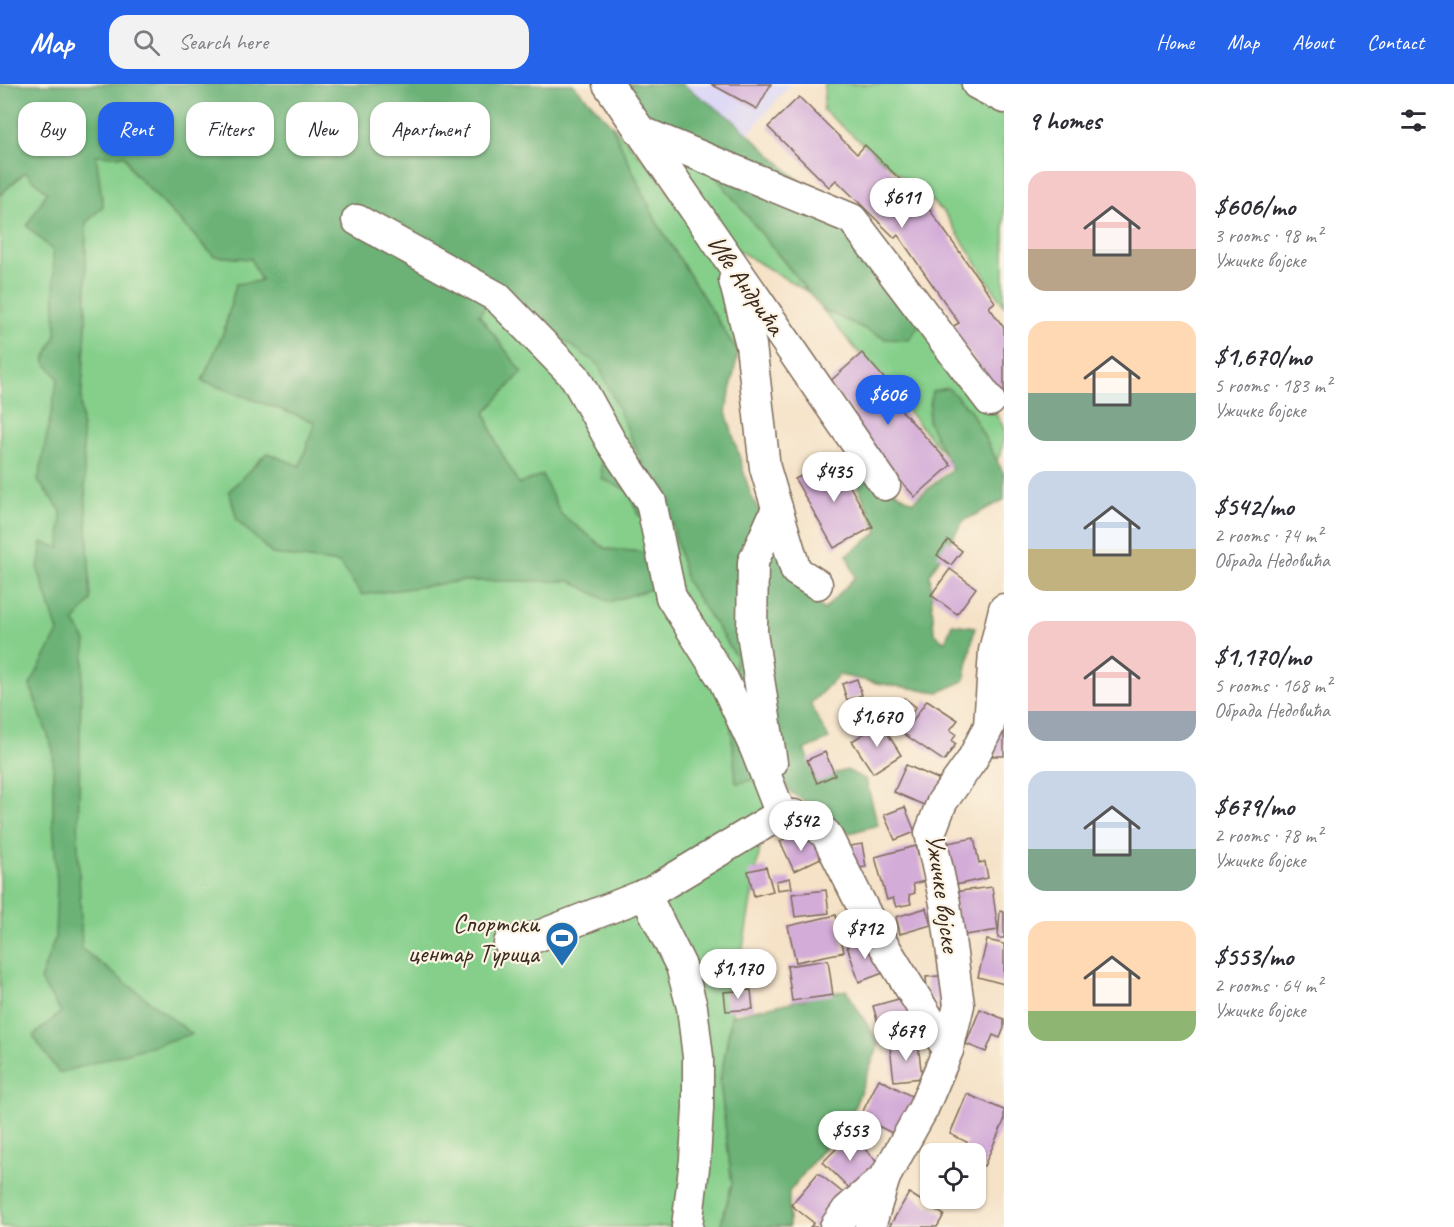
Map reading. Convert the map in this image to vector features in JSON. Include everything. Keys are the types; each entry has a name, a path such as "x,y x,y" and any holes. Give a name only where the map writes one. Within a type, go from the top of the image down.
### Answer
{"street":[{"name":"Иве Андрића","path":"608,84 885,485"},
{"path":"977,84 1004,98"},
{"path":"640,131 852,219 990,401"},
{"path":"357,220 498,297 575,377 611,442 651,502 671,597 724,681 755,748 782,817"},
{"path":"727,257 751,345 765,468 796,571 818,584"},
{"path":"777,508 753,562 752,633 769,735 777,803 782,817"},
{"name":"Ужичке војске","path":"870,1227 885,1177 923,1109 948,1050 959,1005 945,903 930,833 942,802 972,760 989,726 994,651 1004,609"},
{"path":"508,943 536,937 648,893 774,818 794,815 809,821 826,834 873,928 948,1050"},
{"path":"648,893 681,966 692,1007 698,1057 695,1159 687,1227"},
{"name":"Ужичке војске","path":"835,1227 847,1210 885,1177"}],"shaded area":[{"path":"624,84 791,84 731,153"}],"green space":[{"path":"0,84 573,84 611,124 656,221 738,353 726,412 750,493 792,578 824,610 855,577 847,555 878,532 857,485 858,468 912,502 952,469 928,421 932,391 948,388 970,410 1004,474 1004,500 963,521 930,574 934,633 945,642 952,624 975,627 964,681 939,692 839,675 810,704 829,739 804,750 818,778 847,770 866,780 878,825 850,833 789,791 781,776 736,783 730,716 736,656 686,581 672,522 638,515 629,491 602,479 600,451 642,462 598,364 495,293 479,315 522,372 485,413 497,445 519,484 542,475 561,514 606,549 657,553 668,584 609,602 571,581 462,581 362,595 339,563 272,554 237,520 229,491 267,453 300,466 315,422 202,381 224,331 236,284 261,281 251,259 214,256 132,171 125,156 174,156 174,102 98,102 98,155 96,155 103,206 86,223 86,328 81,406 91,601 74,621 86,641 81,691 78,846 82,949 192,1034 59,1073 33,1036 61,1012 40,980 55,938 57,883 53,821 53,750 30,685 58,632 38,569 42,542 60,548 61,511 38,481 58,378 44,361 56,335 53,251 27,226 47,192 25,172 0,195"},
{"path":"626,84 682,84 733,120 820,200 647,119"},
{"path":"825,84 953,84 1004,115 1004,306 944,212 823,110"},
{"path":"611,124 657,175 721,269 738,353 656,221"},
{"path":"662,146 709,168 808,292 734,248"},
{"path":"96,155 125,156 132,171 214,256 251,259 261,281 236,285 224,331 202,381 315,422 300,466 262,523 657,553 606,549 561,514 542,476 519,485 497,445 485,412 522,372 479,315 495,292 598,364 643,463 629,491 638,515 672,521 687,581 736,656 730,716 737,783 772,777 720,1082 732,1184 720,1227 0,1227 0,195 25,172"},
{"path":"709,168 846,224 921,322 909,340 886,339 822,309"},
{"path":"822,309 886,339 921,322 981,393 1000,421 1004,430 1004,438 997,461 970,410 928,421 946,456"},
{"path":"846,990 879,1044 853,1111 789,1192 789,1227 720,1227 732,1184 720,1082 732,1015"}],"building":[{"path":"711,84 771,84 757,109"},
{"path":"799,97 857,154 865,145 927,206 995,302 989,307 1004,328 1004,398 950,328 959,323 898,235 895,238 836,180 829,187 768,127"},
{"path":"862,353 890,385 884,391 951,465 915,497 847,421 855,414 827,384"},
{"path":"834,458 873,527 834,548 795,479"},
{"path":"948,540 962,551 951,565 937,555"},
{"path":"950,569 976,588 957,614 931,595"},
{"path":"857,679 862,695 847,700 842,684"},
{"path":"904,698 916,707 906,721 893,712"},
{"path":"927,700 958,720 950,730 956,734 952,741 956,744 944,761 904,734"},
{"path":"881,723 901,755 873,773 852,741"},
{"path":"994,725 1004,725 1004,756 993,756"},
{"path":"825,752 835,775 817,783 807,760"},
{"path":"906,765 945,782 933,809 894,792"},
{"path":"905,807 915,832 895,840 884,815"},
{"path":"796,833 801,844 814,838 823,857 794,871 780,841"},
{"path":"974,838 979,863 985,862 988,878 951,886 942,844"},
{"path":"862,844 866,867 848,870 844,847"},
{"path":"916,846 925,881 913,884 915,893 909,895 911,904 896,907 893,898 887,900 875,857"},
{"path":"766,867 773,891 754,896 748,871"},
{"path":"790,878 792,888 777,890 776,881"},
{"path":"992,887 998,930 959,936 953,892"},
{"path":"826,890 829,913 795,917 792,894"},
{"path":"926,908 931,925 900,934 896,917"},
{"path":"1000,911 1004,912 1004,938 998,938"},
{"path":"836,915 844,952 796,962 788,926"},
{"path":"870,938 883,973 859,982 847,946"},
{"path":"987,940 1004,944 1004,984 978,977"},
{"path":"828,960 833,995 792,1001 787,966"},
{"path":"951,975 953,1009 936,1010 936,1001 928,1001 926,977"},
{"path":"751,990 753,1009 726,1011 724,992"},
{"path":"906,997 916,1032 883,1041 873,1006"},
{"path":"980,1009 1004,1019 1004,1028 1000,1038 993,1035 986,1052 966,1044"},
{"path":"918,1043 922,1078 894,1081 890,1047"},
{"path":"879,1079 915,1098 896,1135 860,1117"},
{"path":"967,1094 1004,1110 1004,1121 986,1162 986,1143 967,1143 950,1134"},
{"path":"850,1135 878,1162 850,1189 823,1162"},
{"path":"818,1173 847,1196 830,1227 810,1227 814,1223 791,1205"},
{"path":"909,1193 920,1200 920,1209 934,1209 944,1215 937,1227 889,1227"}],"place":[{"name":"Спортски центар Турица","path":"562,967"}]}
